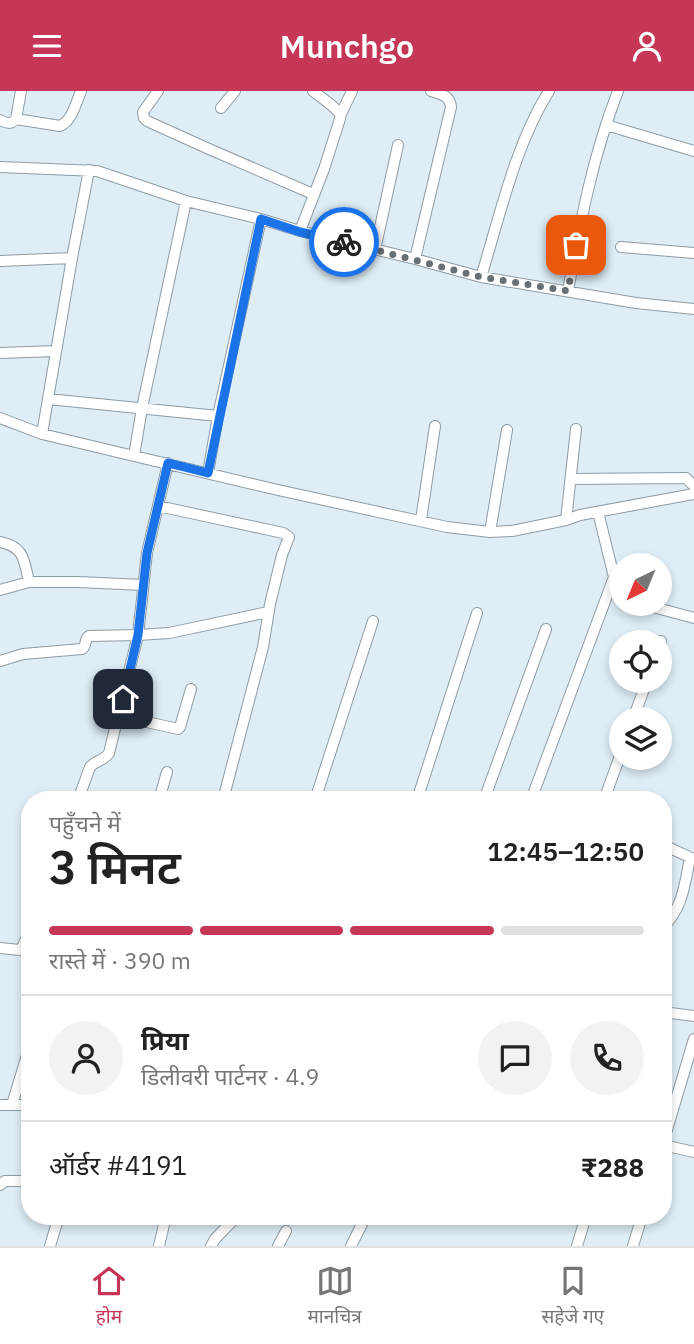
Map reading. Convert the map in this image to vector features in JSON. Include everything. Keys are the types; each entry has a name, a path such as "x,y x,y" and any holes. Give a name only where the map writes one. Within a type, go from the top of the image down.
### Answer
{"street":[{"path":"0,120 11,123 16,118 21,91"},
{"path":"16,118 64,125 81,91"},
{"path":"158,91 143,113 147,121 313,194"},
{"path":"221,108 235,91"},
{"path":"313,91 341,114"},
{"path":"300,232 341,114 352,91"},
{"path":"415,259 451,107 449,99 431,91"},
{"path":"481,277 516,163 529,129 549,91"},
{"path":"568,291 580,223 606,125 618,91"},
{"path":"606,125 694,151"},
{"path":"375,250 398,145"},
{"path":"0,167 106,173 186,201 481,277 636,303 694,309"},
{"path":"42,434 89,170"},
{"path":"134,456 186,201"},
{"path":"208,473 261,219"},
{"path":"621,247 694,253"},
{"path":"0,261 72,258"},
{"path":"0,352 56,351"},
{"path":"48,399 218,416"},
{"path":"0,418 42,434 278,490 447,527 490,533 512,531 694,493"},
{"path":"421,520 435,426"},
{"path":"566,520 576,429"},
{"path":"490,533 508,430"},
{"path":"81,791 92,764 109,753 118,720 138,635 147,553 168,463"},
{"path":"571,479 686,478 694,486"},
{"path":"161,496 287,534 288,540 282,555 225,791"},
{"path":"598,512 610,553"},
{"path":"0,542 20,551 29,582"},
{"path":"0,590 29,582 143,585"},
{"path":"534,791 609,588"},
{"path":"0,661 32,653 82,649 89,636 169,633 268,612"},
{"path":"672,612 694,618"},
{"path":"419,791 477,613"},
{"path":"319,791 373,621"},
{"path":"487,791 546,629"},
{"path":"118,720 179,728 191,689"},
{"path":"607,791 615,770"},
{"path":"162,791 167,772"},
{"path":"672,849 692,858 682,897 672,918"},
{"path":"0,948 21,950"},
{"path":"672,1013 694,1016"},
{"path":"672,1114 694,1039"},
{"path":"12,1105 21,1075"},
{"path":"0,1105 21,1105"},
{"path":"672,1146 694,1152"},
{"path":"0,1185 5,1181 21,1180"},
{"path":"50,1246 56,1225"},
{"path":"159,1246 164,1225"},
{"path":"211,1246 228,1225"},
{"path":"351,1246 362,1225"},
{"path":"577,1246 583,1225"},
{"path":"633,1246 639,1225"},
{"path":"278,1246 286,1231"}],"way so far":[{"path":"344,242 481,277 568,291 576,245"}],"route":[{"path":"123,699 138,635 147,553 168,463 208,473 261,219 300,232 344,242"}]}
